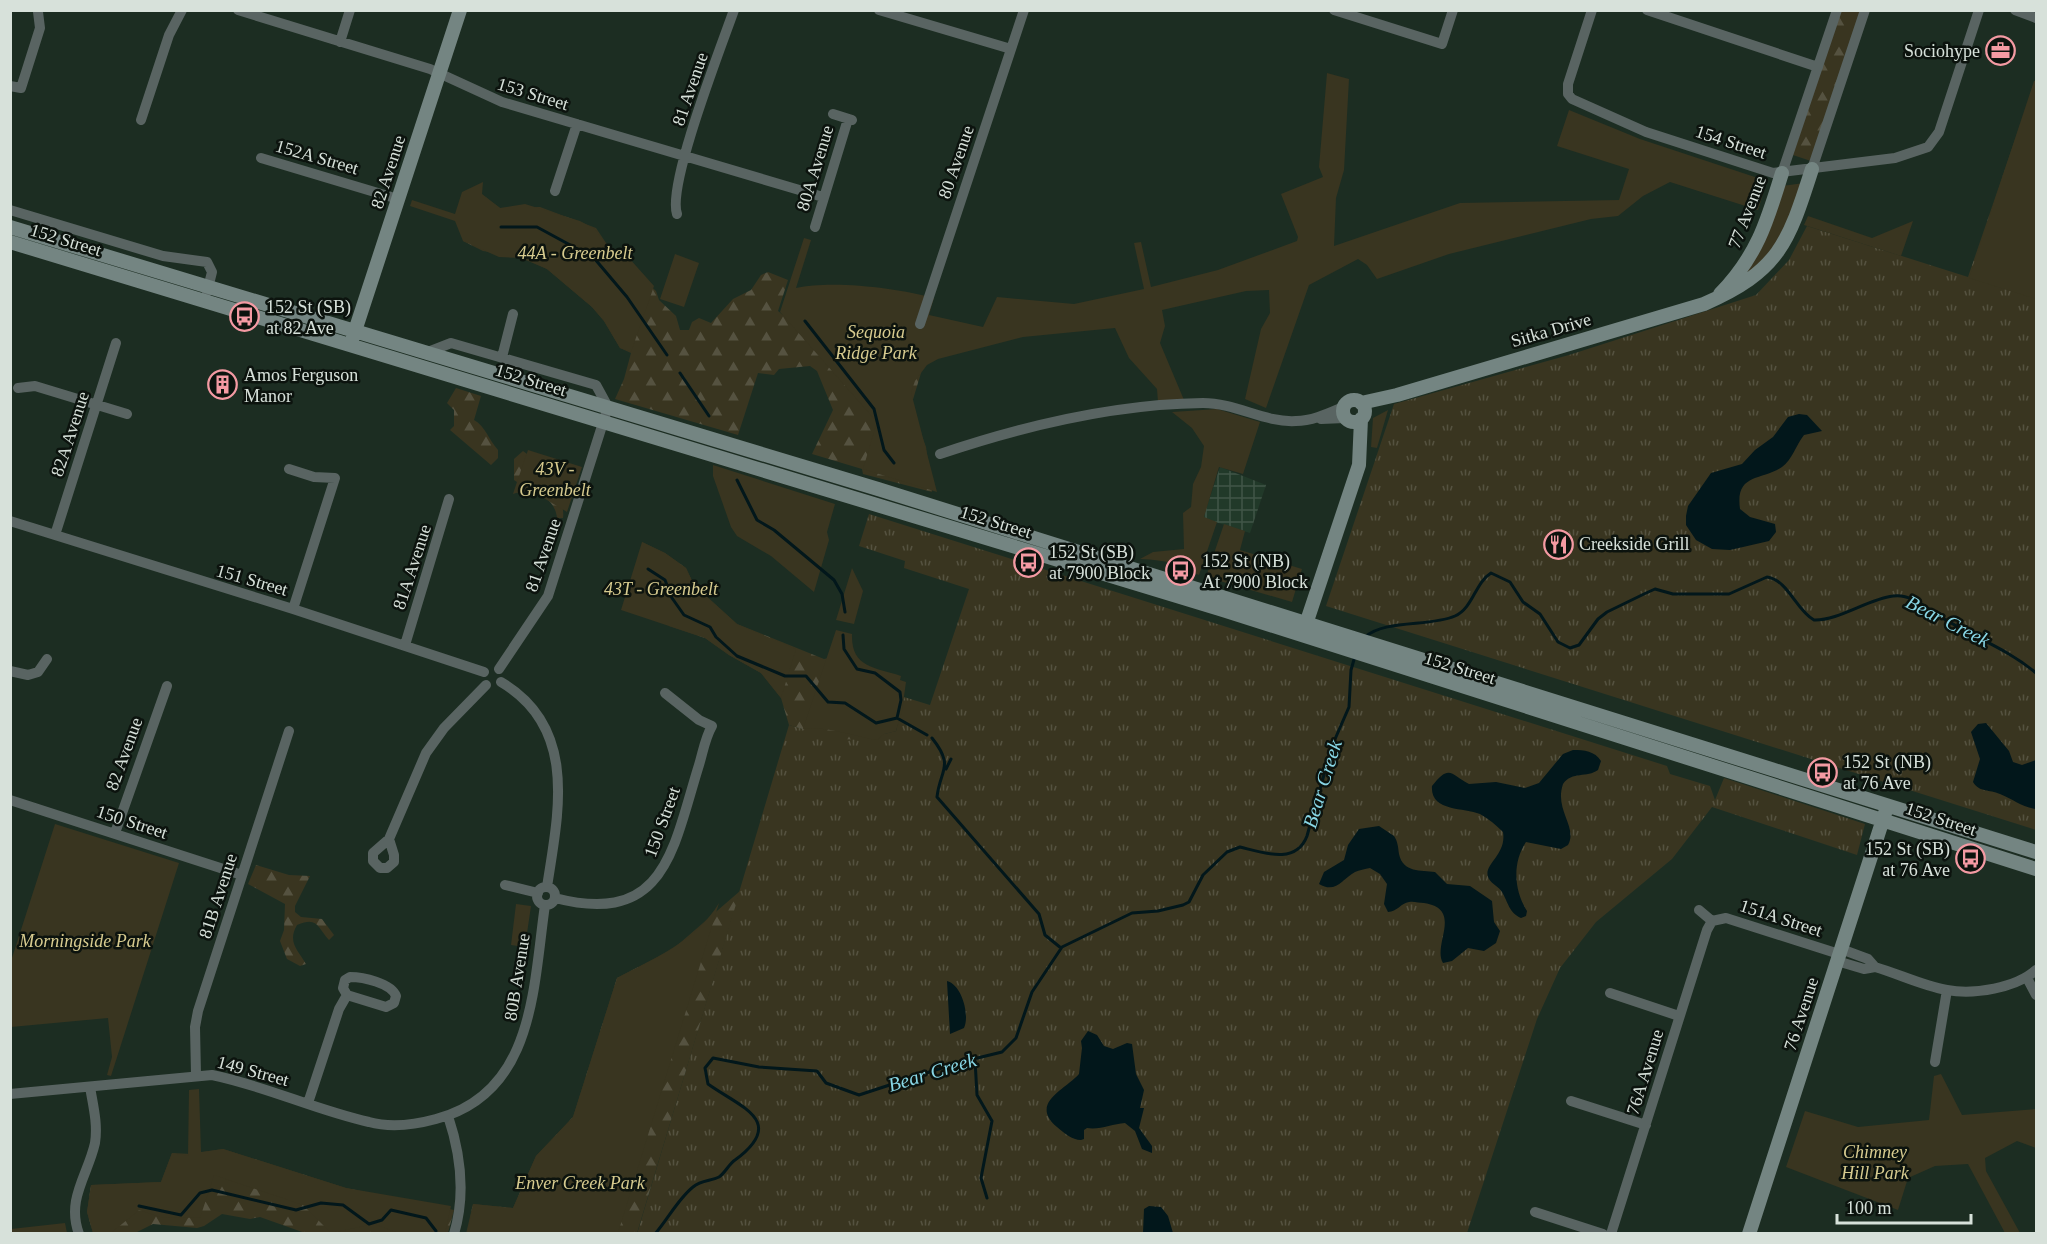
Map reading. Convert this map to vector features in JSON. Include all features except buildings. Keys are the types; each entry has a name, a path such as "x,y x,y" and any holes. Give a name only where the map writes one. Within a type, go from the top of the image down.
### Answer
{"main road":[{"name":"82 Avenue","path":"350,345 460,10"},
{"name":"77 Avenue","path":"1714,300 1749,281 1777,255 1794,227 1812,169"},
{"name":"77 Avenue","path":"1714,300 1742,270 1757,246 1782,173"},
{"name":"152 Street","path":"10,227 350,345 1367,657 1885,812 2037,852"},
{"name":"152 Street","path":"10,242 355,330 1306,622 1885,812 2037,869"},
{"name":"Sitka Drive","path":"1354,413 1397,395 1714,300"},
{"path":"1302,636 1360,455 1354,413"},
{"name":"76 Avenue","path":"1754,1232 1885,812"}],"street":[{"path":"141,120 169,35 182,10"},
{"name":"153 Street","path":"238,10 439,74 493,99 823,197"},
{"path":"340,42 350,10"},
{"name":"81 Avenue","path":"676,214 675,193 734,10"},
{"name":"80 Avenue","path":"920,324 1024,10"},
{"path":"1334,10 1442,44 1453,10"},
{"name":"154 Street","path":"1592,10 1567,91 1577,103 1637,128 1773,173 1895,158 1930,145 1939,132 1979,10"},
{"path":"1647,10 1818,67"},
{"name":"77 Avenue","path":"1782,173 1837,10"},
{"name":"77 Avenue","path":"1812,169 1864,10"},
{"path":"2015,10 2037,18"},
{"path":"16,87 40,28 38,12"},
{"path":"887,12 1011,50"},
{"name":"80A Avenue","path":"815,228 823,197 850,120 833,114"},
{"path":"555,191 577,124"},
{"name":"152A Street","path":"261,158 398,199"},
{"path":"10,210 163,256 207,262 212,272 207,294"},
{"path":"502,357 513,314"},
{"name":"82A Avenue","path":"55,535 116,343"},
{"path":"428,352 452,343 596,385 608,407"},
{"path":"18,388 35,386 127,414"},
{"path":"940,454 995,436 1044,424 1157,406 1216,403 1288,421 1354,413"},
{"name":"81 Avenue","path":"499,669 548,596 608,407"},
{"path":"289,469 314,477 335,478 293,609"},
{"name":"81A Avenue","path":"405,645 449,499"},
{"name":"151 Street","path":"10,521 293,609 484,672"},
{"path":"10,671 28,675 38,672 47,659"},
{"path":"491,668 499,669 502,675 501,682 494,687 486,685 482,678 484,672 491,668"},
{"path":"501,682 522,698 540,720 557,761 559,800 543,890 539,901 545,905 550,904 555,898 554,891 543,890 505,885"},
{"path":"389,839 429,748 444,728 486,685"},
{"name":"82 Avenue","path":"115,833 166,686"},
{"name":"150 Street","path":"555,898 591,905 619,902 644,890 666,865 712,726 699,720 665,693"},
{"name":"81B Avenue","path":"196,1075 196,1018 289,731"},
{"name":"150 Street","path":"10,800 242,875"},
{"name":"80B Avenue","path":"448,1116 489,1090 509,1067 521,1044 529,1018 545,905"},
{"path":"1699,910 1712,921"},
{"name":"151A Street","path":"1712,921 1726,918 1839,955 1864,969 1875,967 1947,990 1982,990 2027,978 2037,970"},
{"name":"76A Avenue","path":"1611,1233 1679,1016 1712,921"},
{"path":"354,977 389,987 396,996 394,1003 386,1007 347,995 343,990 344,982 354,977"},
{"path":"2027,978 2037,995"},
{"path":"1935,1062 1947,990"},
{"path":"1610,993 1679,1016"},
{"path":"308,1103 339,1008 347,995"},
{"name":"149 Street","path":"10,1094 196,1075 241,1082 367,1122 388,1125 416,1124 448,1116"},
{"path":"79,1233 75,1218 75,1197 95,1138 90,1087"},
{"path":"1570,1101 1646,1125"},
{"path":"448,1116 462,1183 461,1208 454,1233"},
{"path":"1535,1212 1603,1233"}],"shaded area":[{"path":"1799,414 1807,415 1822,431 1804,435 1782,467 1751,480 1742,489 1740,497 1740,509 1750,517 1775,524 1776,532 1769,541 1730,550 1712,549 1696,540 1686,525 1688,506 1711,473 1742,464 1755,450 1773,437 1788,417"},
{"path":"1220,467 1266,485 1250,533 1203,518"},
{"path":"1986,723 2009,751 2013,762 2022,765 2036,760 2036,809 2021,805 1996,792 1982,789 1973,782 1980,759 1971,732 1978,724"},
{"path":"1573,750 1592,753 1601,761 1598,770 1571,777 1563,784 1561,802 1570,832 1568,845 1561,849 1526,842 1521,850 1516,877 1519,895 1527,911 1526,916 1521,918 1511,910 1502,892 1490,881 1487,874 1501,848 1503,832 1480,814 1442,804 1436,800 1432,786 1443,775 1450,773 1469,784 1496,782 1525,788 1539,783 1563,754"},
{"path":"1379,826 1394,836 1401,860 1408,868 1435,872 1447,884 1470,886 1492,901 1494,922 1500,931 1496,943 1484,951 1468,948 1452,961 1443,963 1441,947 1445,920 1442,912 1436,907 1411,902 1388,912 1384,904 1387,884 1380,874 1370,868 1355,872 1334,886 1325,887 1319,884 1324,872 1344,860 1348,845 1359,829"},
{"path":"947,981 961,994 966,1016 964,1028 950,1034"},
{"path":"1088,1031 1097,1035 1104,1046 1113,1049 1127,1043 1132,1044 1136,1074 1144,1090 1140,1108 1144,1108 1139,1128 1152,1146 1152,1153 1142,1149 1135,1131 1125,1123 1087,1128 1084,1130 1084,1139 1081,1140 1065,1134 1049,1118 1048,1104 1052,1098 1079,1074 1081,1041"},
{"path":"1149,1206 1161,1207 1168,1216 1173,1233 1143,1233 1144,1209"}],"green space":[{"path":"1840,11 1860,11 1811,161 1793,155"},
{"name":"Sequoia Ridge Park","path":"1327,73 1349,79 1344,170 1336,198 1334,246 1460,203 1619,200 1629,169 1557,146 1569,110 1640,139 1767,181 1758,210 1670,182 1643,196 1618,216 1591,219 1449,254 1377,279 1367,265 1358,259 1309,285 1266,408 1245,399 1261,329 1270,313 1269,290 1246,291 1162,310 1165,326 1160,343 1184,400 1158,402 1157,389 1129,358 1115,328 1023,337 938,359 927,365 915,381 911,392 937,492 863,469 877,422 780,312 804,238 811,240 796,288 846,285 919,294 934,298 929,315 983,327 997,297 1074,304 1144,289 1134,243 1141,242 1151,287 1218,270 1297,241 1298,237 1281,194 1323,177 1319,167"},
{"path":"2034,81 2036,81 2036,299 1969,278"},
{"path":"2036,115 2036,830 1326,606 1394,404 1569,355 1756,295 1789,260 1807,226 1968,277 2020,125"},
{"name":"44A - Greenbelt","path":"483,182 482,194 500,208 525,204 580,221 595,229 610,249 629,258 654,286 631,352 620,348 604,321 592,307 547,269 521,258 499,257 463,241 455,221 410,206 412,200 455,214 462,192"},
{"path":"1804,183 1774,253 1733,286 1782,186"},
{"path":"476,190 500,208 540,207 596,228 610,249 625,258 656,291 659,300 676,316 680,330 689,330 692,322 699,318 711,323 733,299 751,290 761,275 768,272 788,280 778,311 783,315 921,373 911,406 926,447 932,492 863,474 862,469 812,454 833,410 817,371 810,366 779,369 774,375 758,373 738,435 615,399 624,379 631,353 620,348 604,321 592,307 547,269 519,256 483,251 463,241"},
{"path":"1808,216 1872,238 1913,221 1901,256 1804,225"},
{"path":"675,254 699,263 684,307 660,299"},
{"path":"456,388 481,396 474,420 498,450 498,458 491,465 450,430 454,426 454,410 447,403"},
{"path":"1217,409 1260,422 1243,474 1219,467 1204,517 1217,522 1199,575 1171,563 1140,559 1153,552 1184,549 1183,513 1191,507 1193,484 1201,467 1204,446 1192,428 1172,412"},
{"path":"1388,410 1377,448 1371,447 1373,418"},
{"name":"43V - Greenbelt","path":"528,450 582,467 567,512 517,482"},
{"path":"523,451 551,481 561,500 563,518 557,518 552,504 541,496 527,492 513,494 517,482 514,480 514,459"},
{"name":"43T - Greenbelt","path":"713,465 835,504 827,532 829,540 814,592 771,556 737,536 731,527 713,476"},
{"path":"869,514 1667,766 1670,774 1710,786 1715,800 1724,778 1865,824 1857,855 1712,807 1672,859 1596,922 1560,968 1537,1019 1467,1233 637,1234 789,725 803,729 884,734 896,731 904,697 930,705 969,589 904,568 905,561 859,546"},
{"path":"1224,524 1245,531 1240,550 1302,569 1292,602 1206,577"},
{"path":"642,542 665,553 686,568 694,585 737,624 824,659 839,656 896,731 884,734 877,740 836,739 789,725 781,698 761,673 705,638 669,626"},
{"name":"43T - Greenbelt","path":"642,542 665,553 686,568 694,585 737,624 796,649 781,698 761,673 705,638 621,610"},
{"path":"852,568 863,591 854,624 836,620"},
{"path":"836,630 852,634 855,654 860,660 873,668 901,676 900,680 906,682 902,711 896,731 884,734 877,740 831,730 803,729"},
{"name":"Morningside Park","path":"55,824 179,863 111,1076 107,1075 112,1057 108,1018 11,1027 11,961"},
{"path":"256,865 289,875 310,876 295,906 295,912 301,917 322,919 334,935 329,940 313,922 297,925 293,941 306,964 300,966 287,959 280,941 284,930 285,904 248,884"},
{"name":"Enver Creek Park","path":"740,891 637,1233 466,1234 473,1204 513,1208 536,1156 573,1117 617,978 673,949"},
{"name":"Enver Creek Park","path":"719,903 618,1233 467,1233 473,1204 513,1208 536,1156 573,1117 617,978 660,956 687,938 710,916"},
{"path":"516,904 531,906 525,947 511,945"},
{"name":"Chimney Hill Park","path":"1941,1074 1962,1115 2036,1109 2036,1148 2017,1141 1985,1158 1986,1171 2020,1233 2005,1233 1968,1164 1935,1166 1908,1178 1898,1210 1786,1167 1805,1111 1858,1127 1929,1120 1934,1076"},
{"path":"199,1089 201,1152 223,1149 346,1188 451,1206 445,1233 398,1233 374,1224 331,1233 303,1205 214,1175 200,1218 160,1217 139,1210 111,1233 93,1233 87,1212 91,1185 161,1182 172,1153 188,1156 189,1090"},
{"path":"223,1149 346,1188 454,1210 448,1233 305,1233 260,1217 250,1219 222,1214 197,1228 153,1224 135,1233 93,1233 87,1212 91,1185 161,1182 172,1153 191,1154"},
{"path":"65,1223 67,1233 11,1233 11,1229"}],"waterway":[{"path":"501,227 537,227 594,258 627,297 667,355"},
{"path":"805,321 874,409 884,450 894,463"},
{"path":"680,373 709,416"},
{"path":"737,480 757,520 774,530 834,580 842,594 845,612"},
{"path":"648,569 665,580 672,598 684,615 710,627 716,637 737,656 785,676 806,676 828,702 845,703 876,723 897,718"},
{"name":"Bear Creek","path":"1365,637 1374,631 1396,625 1455,616 1466,607 1481,583 1491,573 1510,582 1523,602 1540,614 1558,642 1570,648 1579,645 1598,619 1607,612 1655,589 1673,594 1729,594 1767,577 1781,584 1814,620 1833,617 1883,598 1907,597 1957,627 2004,651 2036,673"},
{"path":"843,635 844,649 857,669 875,673 900,692 901,700 897,718 927,735"},
{"name":"Bear Creek","path":"655,1234 693,1187 721,1175 758,1135 758,1125 753,1116 745,1108 708,1084 705,1068 713,1058 759,1067 817,1071 826,1083 859,1095 957,1063 1002,1052 1016,1038 1032,992 1062,947 1132,913 1158,911 1189,902 1203,875 1227,852 1240,847 1278,855 1295,851 1307,836 1332,746 1349,707 1351,670 1355,656"},
{"path":"932,738 944,762 937,797 1039,914 1045,935 1061,948"},
{"path":"946,769 951,759"},
{"path":"975,1060 977,1095 992,1121 981,1178 987,1198"},
{"path":"139,1206 181,1215 200,1193 212,1190 296,1210 321,1203 343,1205 369,1224 382,1220 391,1210 426,1218 436,1231"}],"place":[{"name":"Sociohype","path":"2001,51"},
{"name":"152 St (SB) at 82 Ave","path":"245,317"},
{"name":"Amos Ferguson Manor","path":"223,385"},
{"name":"Creekside Grill","path":"1558,544"},
{"name":"152 St (SB) at 7900 Block","path":"1028,562"},
{"name":"152 St (NB) At 7900 Block","path":"1181,571"},
{"name":"152 St (NB) at 76 Ave","path":"1822,772"},
{"name":"152 St (SB) at 76 Ave","path":"1971,859"}]}
